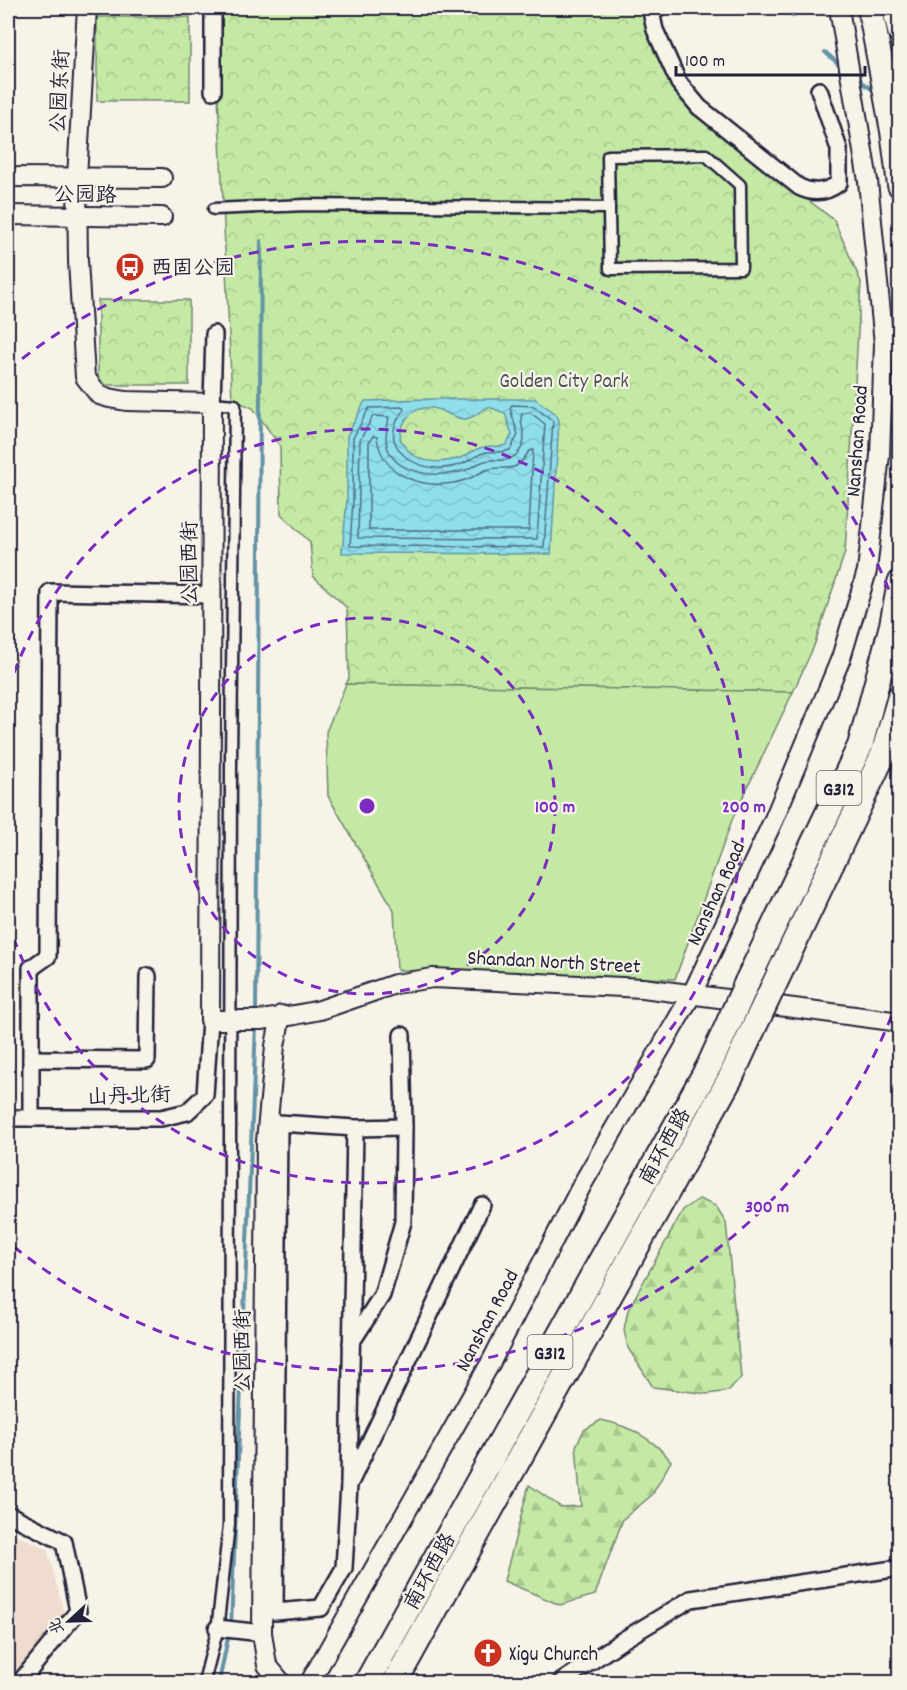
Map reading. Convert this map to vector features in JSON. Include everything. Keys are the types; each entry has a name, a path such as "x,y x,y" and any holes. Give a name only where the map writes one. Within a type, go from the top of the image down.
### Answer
{"highway":[{"path":"871,12 893,130 900,185"},
{"name":"南环西路","path":"367,1683 709,1066 860,746 892,625 900,583"},
{"name":"南环西路","path":"395,1683 731,1077 883,755 900,697"}],"street":[{"name":"公园东街","path":"77,216 77,177 87,8"},
{"path":"213,8 213,91"},
{"path":"657,8 652,16 655,30 679,83 699,107 799,187 819,192 839,183 839,149 819,90"},
{"name":"Nanshan Road","path":"310,1683 491,1362 583,1183 693,994 774,819 841,658 867,571 880,455 885,344 863,147 839,8"},
{"path":"839,149 863,147"},
{"path":"706,155 740,184 741,268 610,270 609,208 608,156 706,155"},
{"name":"公园路","path":"8,177 162,178"},
{"path":"214,209 306,205 609,208"},
{"name":"公园路","path":"8,215 162,217"},
{"path":"77,216 85,377 91,387 99,395 126,401 235,405 235,1018 229,1525 221,1628 204,1683"},
{"path":"212,403 214,334"},
{"name":"公园西街","path":"210,1020 212,403"},
{"path":"31,1118 31,968 48,956 50,592 211,595"},
{"path":"31,1059 147,1060 148,976"},
{"name":"Shandan North Street","path":"210,1020 235,1018 261,1020 320,1010 395,984 433,978 643,988 900,1022"},
{"name":"公园西街","path":"281,1015 275,1046 256,1632 267,1665 281,1683"},
{"name":"山丹北街","path":"8,1118 161,1118 187,1112 205,1095 210,1020"},
{"path":"351,1343 382,1295 403,1222 402,1035"},
{"path":"355,1128 349,1485 344,1568 321,1608 275,1612 274,1123 355,1128 404,1127"},
{"path":"349,1485 482,1205"},
{"path":"8,1514 64,1542 78,1611 20,1683"},
{"path":"561,1683 623,1640 691,1599 900,1568"},
{"path":"221,1628 256,1632"}],"shaded area":[{"path":"8,1531 47,1549 64,1613 8,1682"}],"green space":[{"name":"Golden City Park","path":"214,8 644,8 647,25 672,87 739,147 834,220 861,282 845,552 814,646 793,692 346,684 349,678 347,608 313,576 310,542 281,514 280,446 253,408 232,399"},
{"path":"97,17 190,17 190,101 97,101"},
{"path":"98,300 189,300 189,385 98,385"},
{"path":"346,684 793,692 732,820 675,979 397,970 394,910 328,796 326,732"},
{"path":"699,1199 716,1206 726,1222 741,1378 728,1391 708,1394 653,1387 628,1348 624,1330 628,1310 683,1210"},
{"path":"601,1420 640,1434 671,1461 652,1495 623,1519 595,1595 560,1605 504,1581 529,1485 561,1507 581,1506 576,1446 584,1430"}],"water":[{"path":"535,399 555,413 559,420 551,554 342,553 347,500 347,436 365,401","holes":["489,407 505,413 512,435 506,445 483,447 457,459 439,462 424,460 410,453 400,439 406,419 422,408 437,409 464,419 471,418"]}],"waterway":[{"path":"787,8 793,16"},
{"path":"825,52 842,67"},
{"path":"857,79 876,92"},
{"path":"256,1015 261,241"},
{"path":"231,1626 256,1025"},
{"path":"219,1682 229,1633"}],"place":[{"name":"西固公园","path":"130,267"},
{"name":"Xigu Church","path":"488,1653"}]}
